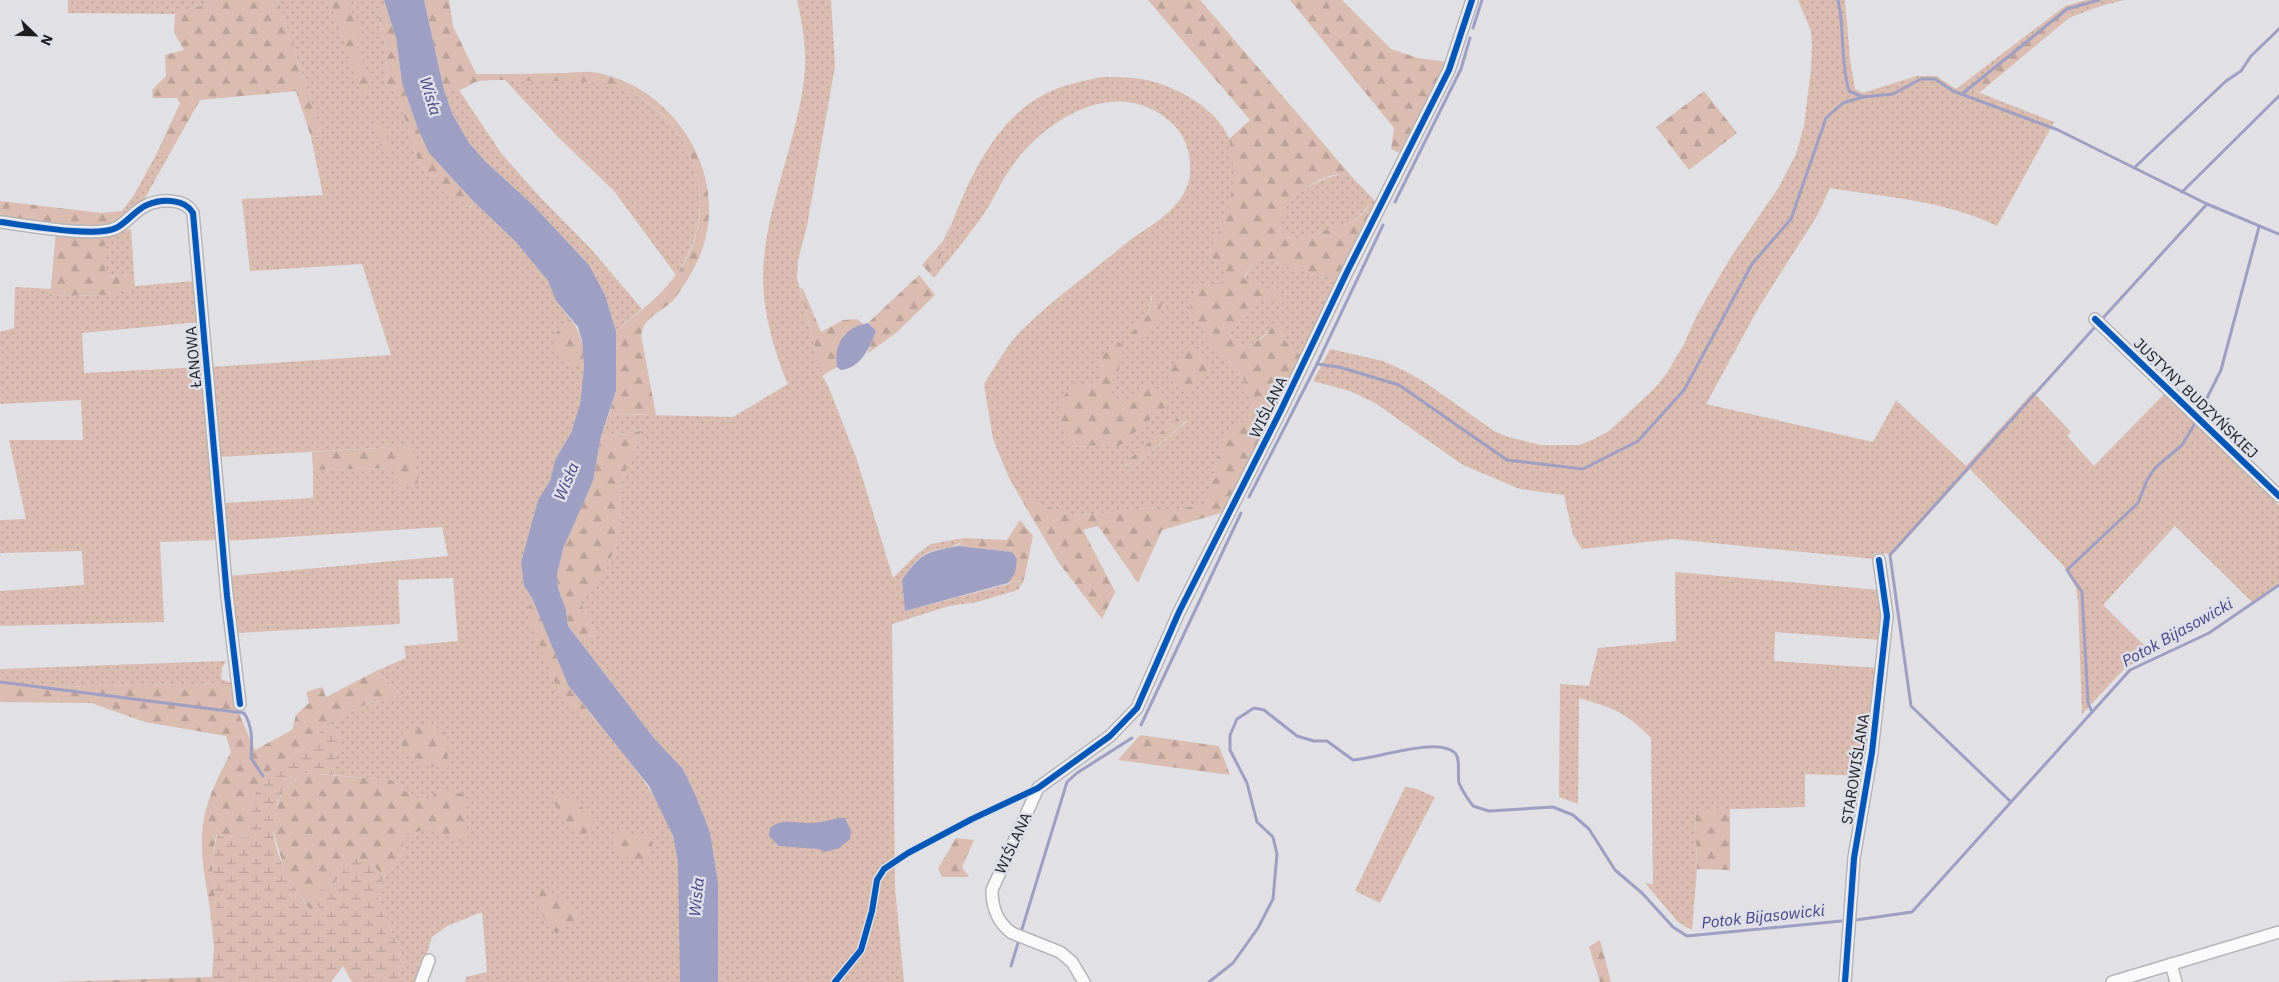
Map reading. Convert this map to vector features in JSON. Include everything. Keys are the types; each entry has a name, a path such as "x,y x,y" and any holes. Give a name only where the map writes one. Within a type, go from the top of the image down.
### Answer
{"street":[{"name":"WIŚLANA","path":"1084,982 1072,962 1060,952 1006,929 993,907 992,890 1038,788 1104,741 1137,708 1179,612 1449,70 1472,0"},
{"name":"ŁANOWA","path":"0,222 94,232 115,229 147,205 178,202 188,206 193,213 227,596 240,704"},
{"name":"JUSTYNY BUDZYŃSKIEJ","path":"2095,320 2279,496"},
{"name":"STAROWIŚLANA","path":"1845,982 1854,858 1872,752 1887,616 1879,560"},
{"path":"2112,982 2279,932"},
{"path":"421,982 429,960"},
{"path":"2171,964 2176,982"}],"green space":[{"path":"68,0 210,0 207,4 175,14 68,13"},
{"path":"210,0 278,0 322,136 311,137 296,91 200,100 170,153 157,153 180,103 177,98 153,98 152,90 166,76 165,55 184,50 174,32 175,14 207,4"},
{"path":"278,0 330,0 363,94 364,65 357,54 358,23 344,0 384,0 386,6 377,10 386,49 387,88 397,93 419,164 470,208 474,202 516,242 548,281 556,301 570,319 555,334 574,365 584,367 580,404 571,433 555,460 550,481 538,500 521,562 524,586 532,598 527,614 582,717 593,717 616,745 649,789 666,820 673,837 679,871 681,909 680,982 465,982 466,977 487,972 482,912 447,926 432,937 418,982 397,982 404,961 378,899 384,876 404,852 402,841 413,833 430,828 430,801 413,797 391,780 332,775 340,739 329,722 367,704 402,696 376,671 406,658 404,646 458,641 453,578 398,580 400,624 236,633 229,576 448,556 442,527 226,541 223,503 313,498 313,470 394,468 412,446 219,457 211,367 391,355 362,264 250,271 242,199 323,195 311,137 322,136"},
{"path":"330,0 344,0 359,23 357,54 364,65 371,83 362,95"},
{"path":"424,0 449,0 453,26 476,74 598,73 625,82 650,96 671,115 688,137 701,163 708,190 709,218 703,247 691,273 676,297 645,324 641,335 656,415 609,414 616,391 616,331 671,282 685,261 696,235 700,207 698,180 690,154 676,130 658,110 635,94 608,85 576,81 495,80 479,81 459,90 444,90"},
{"path":"797,0 831,0 835,66 807,226 798,260 797,278 822,375 829,388 857,460 893,578 916,555 931,544 964,538 957,545 925,554 910,568 902,580 905,611 1024,580 1018,590 977,602 949,606 892,624 895,887 904,982 718,982 718,883 710,832 695,794 683,769 654,738 579,640 597,635 579,600 606,569 617,544 622,480 641,431 601,436 609,414 733,417 788,384 770,332 763,277 769,224 802,94 805,51"},
{"path":"1148,0 1200,0 1353,178 1333,175 1303,190 1295,197 1283,214 1282,233 1289,237 1300,239 1350,223 1359,217 1369,206 1375,210 1337,283 1302,270 1257,258 1243,278 1286,297 1281,305 1261,296 1229,334 1247,348 1267,334 1273,325 1284,330 1284,340 1300,355 1290,378 1279,376 1265,403 1275,412 1224,512 1162,530 1138,583 1098,526 1083,530 1115,592 1102,619 1059,563 1020,497 1072,515 1098,514 1151,507 1174,510 1206,504 1221,445 1226,436 1249,417 1253,406 1242,375 1209,341 1190,312 1196,285 1224,283 1226,264 1207,256 1221,227 1230,199 1233,171 1229,139 1250,120"},
{"path":"1290,0 1342,0 1391,49 1418,58 1448,62 1402,154 1391,149 1394,128"},
{"path":"1798,0 1845,0 1850,59 1855,89 1862,93 1917,76 1936,76 1956,89 2065,6 2086,0 2124,0 2097,7 2069,18 2064,12 1970,89 2054,122 1997,226 1937,205 1830,188 1817,216 1759,307 1706,404 1873,442 1896,400 1966,466 2033,392 2071,432 2067,436 2094,466 2166,392 2271,494 2270,496 2279,506 2279,583 2252,602 2175,526 2103,605 2153,654 2126,667 2082,714 2076,588 2063,565 1970,469 1893,554 1874,553 1874,559 1673,539 1582,549 1573,535 1564,495 1520,489 1463,465 1375,403 1350,391 1313,381 1330,349 1383,361 1407,372 1426,383 1494,431 1508,437 1541,445 1579,445 1609,431 1654,389 1667,373 1684,344 1698,313 1731,257 1779,187 1796,154 1804,126 1812,46 1811,31"},
{"path":"386,6 396,38 402,83 418,129 429,153 474,202 469,208 419,164 397,93 387,88 386,49 377,9"},
{"path":"2064,12 2069,18 1980,92 1969,89"},
{"path":"1102,77 1146,80 1161,84 1189,97 1202,106 1223,127 1232,147 1234,175 1228,211 1207,256 1227,264 1209,341 1242,375 1253,406 1249,417 1227,436 1221,445 1206,504 1174,510 1151,507 1098,514 1072,515 1020,497 1009,478 993,439 984,384 1012,341 1035,318 1125,244 1167,214 1181,198 1189,182 1190,165 1184,139 1175,126 1154,110 1132,103 1110,102 1088,107 1066,117 1027,147 1012,166 981,218 934,278 961,200 974,173 1005,126 1025,107 1047,93 1067,85","holes":["1152,294 1158,323 1130,334 1148,315","1102,357 1116,381 1110,392 1122,403 1169,404 1116,447 1099,445 1074,447 1073,383 1085,388 1101,378","1181,415 1187,421 1132,469 1125,464"]},
{"path":"505,80 572,80 611,85 632,93 651,105 668,120 681,138 691,157 700,201 695,237 687,257 676,275 614,191 559,138"},
{"path":"444,90 459,90 501,153 540,197 591,249 642,309 616,331 605,295 589,265 533,205 487,163 469,143 452,113"},
{"path":"1704,91 1737,133 1689,170 1656,127"},
{"path":"374,122 382,122 391,149 382,152"},
{"path":"157,153 170,153 143,202 124,216 122,211 134,195"},
{"path":"1343,174 1353,178 1378,204 1375,210 1368,206 1354,221 1300,239 1289,237 1282,233 1280,222 1283,212 1299,193 1321,180"},
{"path":"0,201 102,213 122,211 124,216 112,227 92,230 0,218"},
{"path":"952,220 934,278 922,265 943,241"},
{"path":"131,229 134,275 105,277 105,235"},
{"path":"56,232 105,235 105,277 134,275 135,286 109,295 50,296"},
{"path":"1257,258 1302,270 1337,283 1302,358 1284,340 1273,325 1267,333 1247,348 1229,334 1261,296 1281,304 1286,297 1243,279"},
{"path":"919,275 935,295 897,332 867,354 876,331 868,323"},
{"path":"195,281 199,322 82,333 84,373 203,367 216,540 160,542 164,622 0,626 0,591 84,585 82,551 0,553 0,520 26,519 9,440 83,440 81,400 0,404 0,332 14,328 15,287 51,289 51,296 109,295 135,286"},
{"path":"800,288 803,289 821,332 843,320 857,319 863,324 844,334 836,360 837,367 822,376"},
{"path":"1153,294 1162,302 1158,323 1138,339 1130,334 1148,315"},
{"path":"570,319 580,336 584,367 574,366 556,350 555,334"},
{"path":"1115,340 1124,346 1116,381 1111,392 1123,403 1150,383 1169,404 1116,448 1099,445 1074,447 1060,422 1059,415 1062,400 1073,382 1085,388 1101,378 1102,357"},
{"path":"1191,344 1212,369 1185,394 1165,374"},
{"path":"1279,376 1290,378 1275,412 1265,403"},
{"path":"1181,415 1187,420 1132,469 1125,463"},
{"path":"641,431 622,480 617,544 606,569 579,600 597,635 579,640 568,626 566,610 558,588 557,575 563,549 593,481 601,436"},
{"path":"412,446 418,484 396,489 394,468 313,470 312,452"},
{"path":"1020,520 1033,536 1024,580 1008,583 1015,572 1012,552 958,546 964,538 1007,540"},
{"path":"1675,572 1879,590 1883,619 1881,640 1775,632 1774,661 1878,668 1864,776 1805,774 1805,807 1695,810 1697,869 1692,930 1678,922 1645,883 1653,884 1651,738 1626,716 1602,705 1579,698 1578,804 1559,797 1560,684 1589,686 1598,648 1676,641"},
{"path":"532,598 568,685 593,717 582,718 560,695 527,614"},
{"path":"226,661 222,668 221,679 232,683 49,687 0,683 0,669"},
{"path":"376,671 402,696 367,704 329,722 308,745 263,776 251,804 247,838 216,835 212,862 216,909 210,910 202,846 203,824 210,796 231,752 226,736 145,722 91,703 0,702 0,683 49,687 232,683 236,707 255,750 292,730 296,715 309,703 306,692 322,687 326,697"},
{"path":"329,722 340,739 332,775 302,773 287,787 276,807 273,823 274,839 285,871 312,913 320,909 313,895 334,883 353,857 367,861 384,876 378,899 404,961 397,982 352,982 343,966 331,982 219,982 212,977 214,947 210,910 216,909 212,862 217,835 247,838 251,804 263,776 308,745"},
{"path":"428,727 447,733 448,768 423,766 401,752 403,730"},
{"path":"1140,735 1219,746 1230,775 1118,760"},
{"path":"302,773 391,780 413,797 430,801 436,790 465,794 468,844 430,828 413,833 402,841 404,852 384,876 367,861 353,857 334,883 314,895 320,909 312,913 286,875 273,830 273,815 283,791"},
{"path":"1405,787 1417,789 1435,797 1380,903 1355,891"},
{"path":"556,791 582,807 595,825 579,839 551,799"},
{"path":"1695,809 1730,809 1730,870 1697,869"},
{"path":"621,827 631,836 649,836 653,843 648,858 635,859 621,854 611,839"},
{"path":"956,838 974,840 962,867 969,877 942,877 938,869"},
{"path":"546,887 580,918 556,934 542,915 539,889"},
{"path":"1600,940 1611,982 1600,982 1589,947"},
{"path":"212,977 219,982 55,982"}],"water":[{"name":"Wisła","path":"384,0 424,0 444,90 452,113 469,143 487,163 533,205 589,265 605,295 616,331 616,391 601,436 593,481 563,549 557,575 558,588 566,610 568,626 654,738 683,769 695,794 710,832 718,883 718,982 680,982 678,862 673,836 649,786 568,685 532,598 524,586 521,562 538,500 550,481 555,460 571,433 580,404 584,367 582,341 578,327 556,301 548,281 516,242 474,202 429,153 418,129 402,83 396,38"},
{"path":"868,323 876,331 868,350 854,365 841,370 837,367 836,359 842,338 853,328"},
{"path":"958,546 1012,552 1017,559 1015,573 1008,583 905,611 902,580 914,564 932,552"},
{"path":"845,818 851,831 850,839 839,848 825,852 818,849 779,846 769,836 770,828 780,823 814,823"}],"waterway":[{"path":"1473,28 1482,0"},
{"path":"1838,0 1844,68 1849,91 1863,97 1893,94 1921,79 1935,79 1953,91 2058,130 2207,204 2279,234"},
{"path":"1962,94 2067,9 2099,0"},
{"path":"2134,168 2226,81 2241,71 2251,56 2279,29"},
{"path":"1395,202 1461,69 1470,38"},
{"path":"2182,192 2279,96"},
{"path":"1317,364 1339,367 1399,385 1507,460 1583,469 1638,441 1684,390 1752,264 1791,219 1826,118 1843,103 1863,97"},
{"path":"2102,319 2207,204"},
{"path":"1249,497 1317,364 1383,225"},
{"path":"2199,414 2221,370 2259,227"},
{"path":"2011,802 1911,706 1890,555 2095,327"},
{"path":"2092,712 2088,703 2082,592 2067,570 2138,503 2147,480 2155,468 2182,445 2194,425"},
{"path":"1141,725 1241,513"},
{"name":"Potok Bijasowicki","path":"1856,920 1912,912 2130,670 2209,633 2279,585"},
{"path":"0,682 244,713 247,718 252,741 251,758 263,776"},
{"name":"Potok Bijasowicki","path":"1209,982 1233,963 1258,928 1273,899 1277,854 1273,837 1257,822 1247,783 1230,750 1230,735 1237,719 1254,708 1264,710 1297,736 1314,741 1327,741 1353,760 1421,747 1447,748 1457,756 1459,783 1473,806 1489,811 1553,807 1573,815 1589,829 1615,870 1642,893 1673,927 1687,936 1841,921"},
{"path":"1022,929 1067,782 1077,773 1132,738"},
{"path":"1011,966 1018,943"}],"cycle path":[{"path":"835,982 861,950 872,911 877,880 884,869 908,853 972,819 1038,788 1110,736 1137,708 1179,612 1449,70 1472,0"},
{"path":"0,222 60,230 93,232 116,228 143,207 153,203 179,202 193,213 227,596 240,704"},
{"path":"2095,319 2279,496"},
{"path":"1845,982 1854,858 1872,752 1887,616 1879,560"}]}
